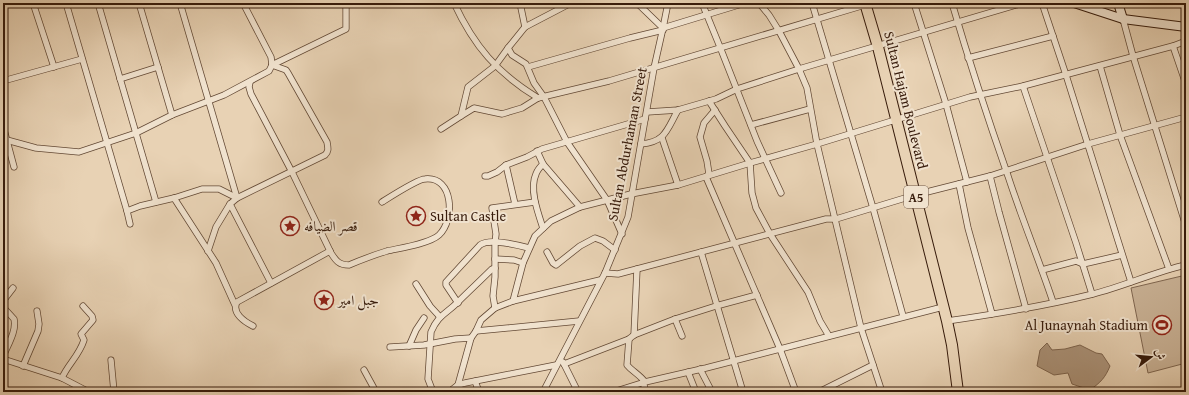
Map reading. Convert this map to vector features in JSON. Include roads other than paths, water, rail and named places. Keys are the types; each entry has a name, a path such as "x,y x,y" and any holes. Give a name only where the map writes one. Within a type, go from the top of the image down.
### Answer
{"highway":[{"name":"Sultan Hajam Boulevard","path":"867,3 947,322 953,351 958,392"}],"main road":[{"path":"1074,3 1123,19 1186,27"},
{"path":"1118,3 1123,19"}],"street":[{"path":"33,3 54,67"},
{"path":"66,3 130,224"},
{"path":"98,3 156,202"},
{"path":"139,3 172,115"},
{"path":"180,3 237,198"},
{"path":"5,139 36,148 79,152 107,144 136,133 172,115 208,102 250,82 269,71 272,65 271,57 243,3"},
{"path":"272,65 346,29 346,3"},
{"path":"454,3 472,36 495,66 509,79 541,98"},
{"path":"520,3 525,27"},
{"path":"461,116 468,87 495,66 525,27 571,3"},
{"path":"637,3 663,29"},
{"name":"Sultan Abdurhaman Street","path":"543,392 605,273 628,217 654,68 668,3"},
{"path":"702,3 751,125 781,193"},
{"path":"528,67 663,29 745,3"},
{"path":"759,3 779,31 799,69 806,88 817,144 861,328 882,392"},
{"path":"812,3 873,208 903,316"},
{"path":"441,129 474,108 502,114 522,108 541,98 654,68 867,3"},
{"path":"914,3 946,104 967,182"},
{"path":"952,3 980,95 1053,302"},
{"path":"647,112 678,110 716,99 737,89 799,69 878,47 1023,3"},
{"path":"1042,3 1131,282"},
{"path":"1123,19 1133,56 1186,226"},
{"path":"968,58 1053,36"},
{"path":"513,301 523,263 535,236 551,221 580,207 631,194 678,185 946,104 1066,75 1173,46 1186,41"},
{"path":"1173,46 1185,80"},
{"path":"508,48 512,55 528,67 541,98 567,142 607,200 622,234"},
{"path":"3,81 82,59"},
{"path":"208,250 216,227 230,204 237,198 292,172 328,152 327,142 288,73 272,65"},
{"path":"1100,66 1120,135 1169,269"},
{"path":"120,79 158,68"},
{"path":"250,82 249,86 251,94 292,172 330,251 338,262 344,265 349,265 386,252 433,239 440,235 449,218 450,210 448,194 445,188 433,179 424,178 382,202"},
{"path":"1023,86 1048,157 1092,294"},
{"path":"709,101 750,163 753,199 762,220 808,292 828,336"},
{"path":"751,125 810,108"},
{"path":"641,144 662,138 678,110"},
{"path":"714,110 704,123 700,137 707,161 708,174 706,177 780,349 796,392"},
{"path":"605,273 618,274 826,219 836,219 916,195 990,176 1088,144 1186,116"},
{"path":"485,176 497,172 506,165 527,157 537,151 645,119"},
{"path":"3,126 5,139 14,167"},
{"path":"662,138 678,185"},
{"path":"537,151 543,164 580,207"},
{"path":"543,164 535,176 535,202 543,228"},
{"path":"506,165 515,204"},
{"path":"990,176 1026,308"},
{"path":"959,184 968,228 992,314"},
{"path":"127,211 202,189 219,189 237,198"},
{"path":"174,198 208,250 224,279 236,310 242,319 253,326"},
{"path":"495,308 493,296 496,227 492,208 535,202"},
{"path":"230,204 271,283"},
{"path":"547,252 553,263 559,264 580,246 594,238 603,241 615,250"},
{"path":"458,303 446,285 447,279 465,262 480,244 483,242 530,248"},
{"path":"235,305 240,300 330,251"},
{"path":"701,252 743,392"},
{"path":"1042,270 1076,261 1083,264 1122,256"},
{"path":"495,259 514,260 523,263"},
{"path":"947,322 1026,308 1092,294 1186,265"},
{"path":"433,392 428,379 431,332 440,317 458,303 492,269 495,268"},
{"path":"637,269 632,337 627,365 632,371 642,378 646,392"},
{"path":"458,385 471,338 481,320 495,308 513,301 600,280"},
{"path":"416,284 430,306 440,317"},
{"path":"3,301 13,288"},
{"path":"564,364 675,319 757,295"},
{"path":"62,378 67,368 80,352 84,340 82,334 93,320 92,316 83,306"},
{"path":"613,392 644,382 780,349 943,306"},
{"path":"3,307 15,321 14,328 3,358 62,378 89,392"},
{"path":"24,366 38,331 39,324 37,311"},
{"path":"409,346 416,330 424,318"},
{"path":"675,319 682,336"},
{"path":"476,331 579,321"},
{"path":"390,347 430,344 455,339 471,338"},
{"path":"560,359 578,392"},
{"path":"111,360 114,392"},
{"path":"450,392 458,385 556,365"},
{"path":"819,392 873,365"},
{"path":"700,369 712,392"},
{"path":"364,370 376,392"},
{"path":"688,372 696,392"},
{"path":"475,381 479,392"}],"place":[{"name":"Sultan Castle","path":"416,216"},
{"name":"قصر الضيافه","path":"290,226"},
{"name":"جبل امير","path":"324,300"},
{"name":"Al Junaynah Stadium","path":"1162,325"}]}
